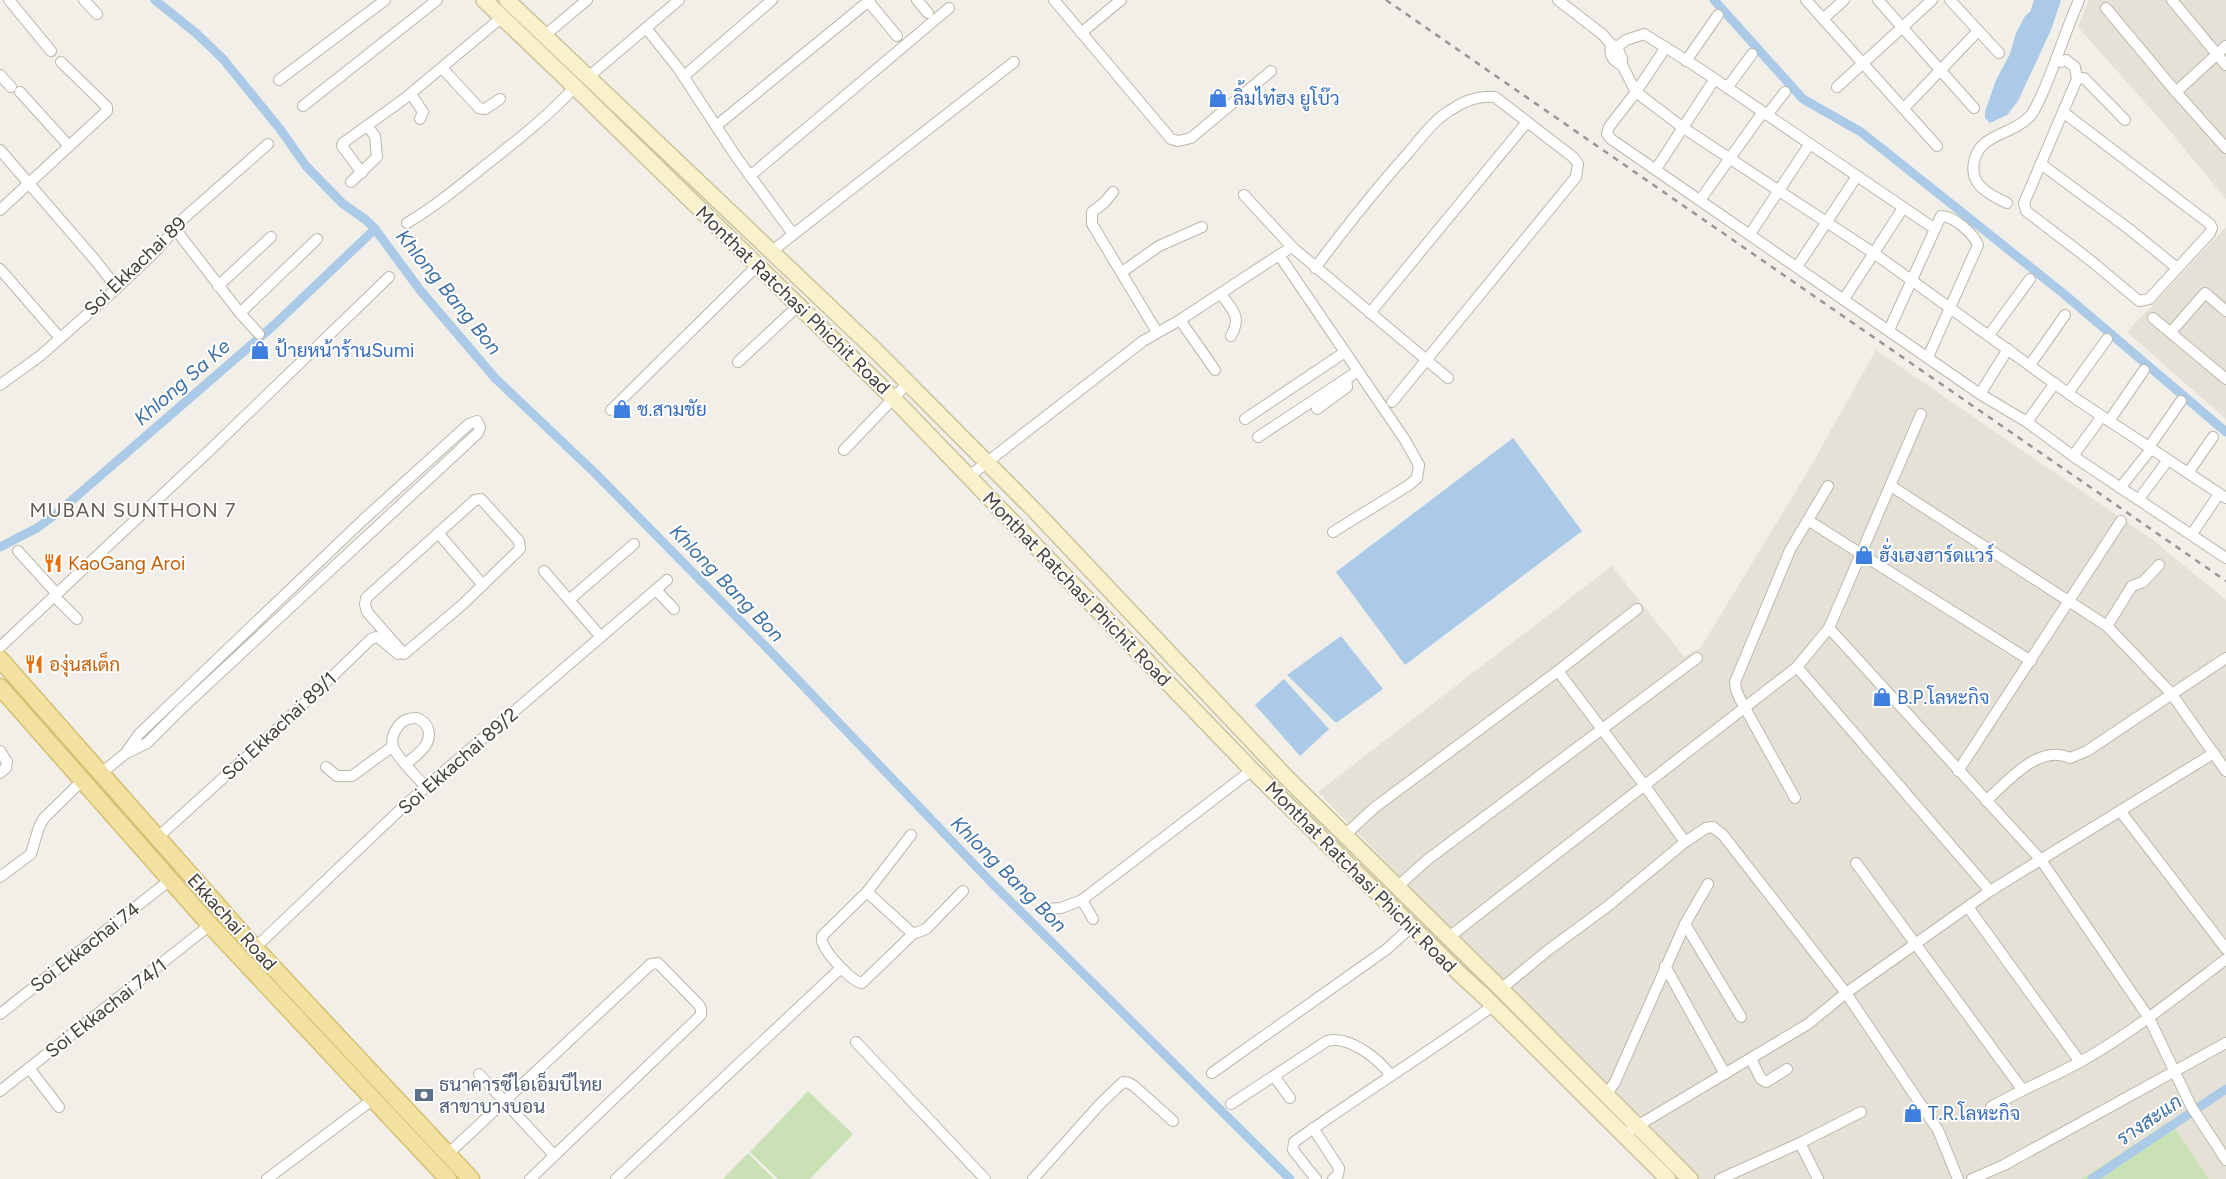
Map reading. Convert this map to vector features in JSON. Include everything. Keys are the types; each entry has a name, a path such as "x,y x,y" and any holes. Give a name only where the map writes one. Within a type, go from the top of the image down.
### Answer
{"main road":[{"name":"Ekkachai Road","path":"0,659 255,948 471,1179"},
{"name":"Ekkachai Road","path":"1,689 210,925 448,1179"}],"street":[{"path":"9,0 51,51"},
{"path":"84,0 97,14"},
{"path":"279,80 385,0"},
{"path":"303,106 438,0"},
{"name":"Monthat Ratchasi Phichit Road","path":"484,0 498,15 581,82 772,251 908,383 1042,518 1287,778 1449,937 1690,1179"},
{"path":"362,173 342,145 411,94 442,68 498,15 507,0"},
{"name":"Monthat Ratchasi Phichit Road","path":"507,0 544,36 581,82 758,265 894,399 968,478 1252,770 1411,927 1494,1005 1668,1179"},
{"path":"544,36 587,0"},
{"path":"407,223 439,203 521,137 549,114 581,82 679,0"},
{"path":"684,76 772,0"},
{"path":"917,0 928,13"},
{"path":"1054,0 1171,139 1178,141 1192,138 1271,71"},
{"path":"1081,33 1121,0"},
{"path":"1558,0 1610,42 1622,59 1622,65 1636,92 1682,127 1874,254 2068,393 2224,497 2192,534"},
{"path":"1806,0 1937,146"},
{"path":"1823,19 1844,0"},
{"path":"1878,0 1974,108"},
{"path":"1837,87 1932,0"},
{"path":"1950,0 1999,53"},
{"path":"2007,203 1987,193 1979,186 1974,170 1974,162 1982,145 1988,140 2017,127 2032,114 2059,61 2079,0"},
{"path":"2172,0 2226,65"},
{"path":"716,126 869,1 897,36"},
{"path":"750,176 948,8"},
{"path":"2106,8 2176,92 2226,148"},
{"path":"1686,60 1718,15"},
{"path":"646,28 684,76 750,176 793,234"},
{"path":"1904,108 1978,30"},
{"path":"1610,42 1626,40 1644,34 1686,60 1935,229"},
{"path":"2176,92 2226,46"},
{"path":"1666,47 1636,92 1609,127 1608,134 1611,140 1656,169 1980,394 2027,422 2073,456 2226,558"},
{"path":"1727,88 1752,54"},
{"path":"2059,61 2066,60 2075,67 2077,75 2024,203 2026,211 2140,301 2149,299 2210,233 2212,228 2210,224 2063,112"},
{"path":"0,210 101,118 107,108 61,62"},
{"path":"772,251 1014,62"},
{"path":"442,68 479,108 485,109 500,99"},
{"path":"0,75 16,89 69,146"},
{"path":"2077,75 2084,78 2125,120"},
{"path":"1656,169 1714,80"},
{"path":"1700,200 1729,158 1785,92"},
{"path":"411,94 423,112 420,119"},
{"path":"1315,268 1379,185 1439,119 1448,111 1473,98 1495,97 1574,158 1578,164 1576,177 1392,402"},
{"path":"1370,313 1527,122"},
{"path":"351,182 377,157 375,136 366,126"},
{"name":"Soi Ekkachai 89","path":"0,385 29,365 116,288 158,250 184,218 268,144"},
{"path":"1750,234 1809,145"},
{"path":"0,150 96,260 116,288"},
{"path":"2041,164 2129,229 2177,268"},
{"path":"1797,267 1857,176"},
{"path":"1113,192 1105,202 1095,208 1091,218 1092,224 1157,332"},
{"path":"1244,194 1292,247 1315,268 1448,378"},
{"path":"1844,299 1903,208"},
{"path":"1889,330 1941,216 1946,216 1970,233 1978,245 1928,357"},
{"path":"1122,272 1159,246 1202,227"},
{"path":"176,230 218,286 259,334"},
{"path":"218,286 271,237"},
{"path":"240,313 317,239"},
{"path":"968,478 1124,355 1157,332 1180,320 1292,247"},
{"path":"1279,255 1416,458 1419,472 1417,478 1409,485 1333,532"},
{"path":"611,410 758,265"},
{"path":"0,270 60,338"},
{"path":"0,647 210,450 389,277"},
{"path":"1989,335 2030,279"},
{"path":"2171,332 2205,293 2226,311"},
{"path":"1221,294 1237,319 1231,336"},
{"path":"738,362 799,305"},
{"path":"2030,365 2065,315"},
{"path":"2153,318 2226,379"},
{"path":"1180,320 1215,370"},
{"path":"2068,393 2107,339"},
{"path":"1980,394 2008,349"},
{"path":"1246,419 1345,352"},
{"path":"2073,456 2106,419 2144,370"},
{"path":"1258,437 1358,371"},
{"path":"1317,409 1347,387 1346,379"},
{"path":"844,450 908,383"},
{"path":"2027,422 2055,383"},
{"path":"2120,488 2150,448 2181,401"},
{"path":"1449,937 1797,667 1829,628 1921,414"},
{"path":"100,774 126,754 147,743 478,432 480,427 477,421 469,424 363,520 139,734 126,754"},
{"path":"2188,473 2212,437"},
{"path":"2139,499 2168,460"},
{"path":"1796,798 1736,690 1735,682 1790,550 1828,486"},
{"path":"1891,486 2107,626 2171,693 2226,771"},
{"path":"475,500 483,500 520,546 517,553 483,585 404,654 367,612 364,604 366,598 475,500"},
{"path":"1808,521 2031,661"},
{"path":"1958,771 2070,602 2121,521"},
{"path":"438,533 483,585"},
{"path":"569,600 634,544"},
{"path":"18,551 77,620"},
{"path":"2107,626 2132,586 2143,582 2159,566"},
{"path":"544,571 601,637"},
{"name":"Soi Ekkachai 89/2","path":"255,948 426,787 667,580"},
{"path":"656,590 674,609"},
{"path":"1345,835 1374,808 1558,671 1637,609"},
{"path":"1829,628 2041,860 2149,1018 2191,1106 2226,1160"},
{"name":"Soi Ekkachai 89/1","path":"157,838 287,720 371,639 376,637 398,654 404,654"},
{"path":"1396,886 1427,860 1698,658"},
{"path":"1986,801 2035,760 2052,754 2061,754 2070,758 2087,751 2171,693 2225,660"},
{"path":"1797,667 1990,891"},
{"path":"1558,671 1645,786 1684,842"},
{"path":"406,764 428,743 430,737 427,726 417,718 404,720 394,731 393,746 406,764 426,787"},
{"path":"326,767 336,776 352,776 393,746"},
{"path":"0,751 7,762 6,768 0,773"},
{"path":"1623,1135 1808,1024 1846,993 1990,891 2214,753"},
{"path":"1044,910 1061,908 1082,900 1252,770"},
{"path":"0,878 30,854 36,834 44,818 83,780"},
{"path":"2121,812 2226,949"},
{"path":"1501,989 1547,951 1608,906 1684,842 1706,828 1713,827 1719,830 1846,993 1938,1130 1958,1179"},
{"path":"911,835 892,857 867,892 822,936 822,944 841,968 859,983 865,982 913,934 926,928 963,891"},
{"path":"1856,863 2022,1089"},
{"name":"Soi Ekkachai 74","path":"0,1014 170,880"},
{"path":"1606,1095 1615,1082 1685,924 1708,884"},
{"path":"867,892 913,934"},
{"path":"1082,900 1093,919"},
{"path":"1968,907 2080,1062"},
{"path":"1685,924 1741,1017"},
{"name":"Soi Ekkachai 74/1","path":"0,1091 210,925"},
{"path":"1212,1073 1387,949 1411,927"},
{"path":"1991,1107 2022,1089 2080,1062 2149,1018 2226,959"},
{"path":"448,1154 503,1100 650,964 658,963 699,1005 702,1013 699,1019 530,1179"},
{"path":"1666,966 1725,1074"},
{"path":"616,1179 841,968"},
{"path":"1316,1179 1293,1150 1292,1145 1294,1142 1453,1035 1494,1005"},
{"path":"1231,1104 1327,1041 1333,1039 1362,1051 1383,1065 1391,1076"},
{"path":"856,1042 985,1179"},
{"path":"1972,1179 2004,1165 2226,1043"},
{"path":"1751,1059 1761,1079 1766,1082 1787,1069"},
{"path":"29,1068 59,1107"},
{"path":"479,1074 554,1155"},
{"path":"1274,1076 1290,1098"},
{"path":"1033,1179 1100,1104 1123,1082 1134,1086 1173,1121"},
{"path":"267,1179 372,1100"},
{"path":"1720,1179 1800,1143 1861,1112"},
{"path":"1313,1128 1338,1168 1338,1175 1333,1179"},
{"path":"1800,1143 1818,1179"}],"shaded area":[{"path":"2089,0 2226,0 2226,199 2164,124 2078,27"},
{"path":"2226,227 2226,419 2127,332"},
{"path":"1876,350 2153,540 2226,600 2226,1179 2209,1179 2170,1121 2081,1179 1694,1179 1318,792 1612,566 1684,657 1701,647 1807,473"}],"green space":[{"path":"808,1091 853,1134 810,1179 778,1179 750,1152"},
{"path":"2170,1121 2209,1179 2081,1179"},
{"path":"748,1153 774,1179 723,1179"}],"water":[{"path":"2034,0 2061,0 2051,30 2018,101 2007,115 1990,123 1985,118 1985,112 1996,80 2010,54 2016,33 2025,16 2030,12"},
{"path":"1513,438 1582,531 1405,665 1336,572"},
{"path":"1341,636 1383,689 1336,723 1287,675"},
{"path":"1284,679 1329,729 1300,756 1255,705"}],"waterway":[{"name":"Khlong Bang Bon","path":"155,0 197,34 223,59 280,129 306,166 342,203 375,229 420,290 495,378 596,474 772,653 990,881 1290,1179"},
{"path":"1714,0 1803,99 1861,132 2064,294 2226,432"},
{"name":"Khlong Sa Ke","path":"0,547 37,528 56,514 273,326 375,229"},
{"name":"รางสะแก","path":"2092,1179 2226,1089"}],"railway":[{"path":"1386,0 2226,581"}],"place":[{"name":"ลิ้มไท๋ฮง ยูโบ๊ว","path":"1218,98"},
{"name":"ป้ายหน้าร้านSumi","path":"260,350"},
{"name":"ช.สามชัย","path":"622,409"},
{"name":"ฮั่งเฮงฮาร์ดแวร์","path":"1864,555"},
{"name":"KaoGang Aroi","path":"53,563"},
{"name":"องุ่นสเต็ก","path":"34,664"},
{"name":"B.P.โลหะกิจ","path":"1882,697"},
{"name":"ธนาคารซีไอเอ็มบีไทย สาขาบางบอน","path":"424,1095"},
{"name":"T.R.โลหะกิจ","path":"1913,1113"}],"district":[{"name":"MUBAN SUNTHON 7","path":"133,510"}]}
